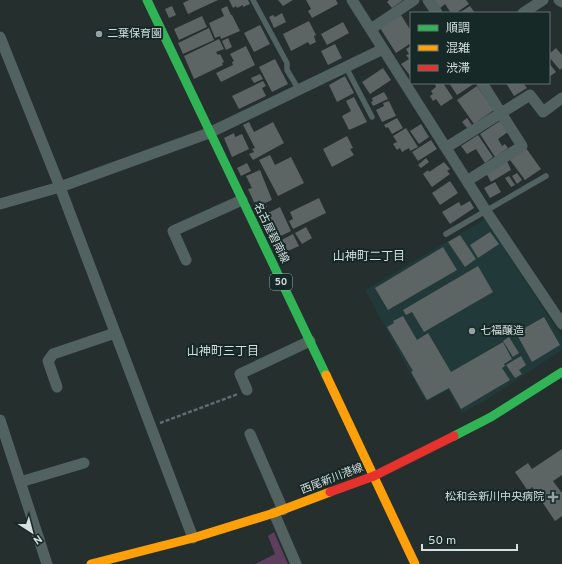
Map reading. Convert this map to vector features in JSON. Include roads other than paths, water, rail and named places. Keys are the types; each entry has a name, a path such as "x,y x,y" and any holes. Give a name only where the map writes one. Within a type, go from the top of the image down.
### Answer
{"main road":[{"name":"名古屋碧南線","path":"147,0 415,564"},
{"name":"西尾新川港線","path":"91,564 193,538 279,512 374,476 491,417 562,372"}],"street":[{"path":"352,0 383,49 410,83"},
{"path":"371,29 414,0"},
{"path":"428,0 436,12"},
{"path":"525,12 543,0"},
{"path":"0,37 60,187 193,538"},
{"path":"0,204 60,187 209,133 383,49"},
{"path":"467,181 522,146 483,84"},
{"path":"412,86 467,181 562,324"},
{"path":"447,147 530,94 543,112 562,98"},
{"path":"186,260 173,231 242,200"},
{"path":"57,387 48,361 53,354 115,333"},
{"path":"247,390 240,374 310,341"},
{"path":"0,420 47,564"},
{"path":"250,434 279,512 296,564"},
{"path":"20,482 84,463"}],"lane":[{"path":"253,0 287,63 287,70 299,90"},
{"path":"346,67 372,117"},
{"path":"446,234 546,176"}],"place":[{"name":"二葉保育園","path":"99,34"},
{"name":"七福醸造","path":"472,331"},
{"name":"松和会新川中央病院","path":"553,497"}],"district":[{"name":"山神町二丁目","path":"369,257"},
{"name":"山神町三丁目","path":"223,352"}]}
